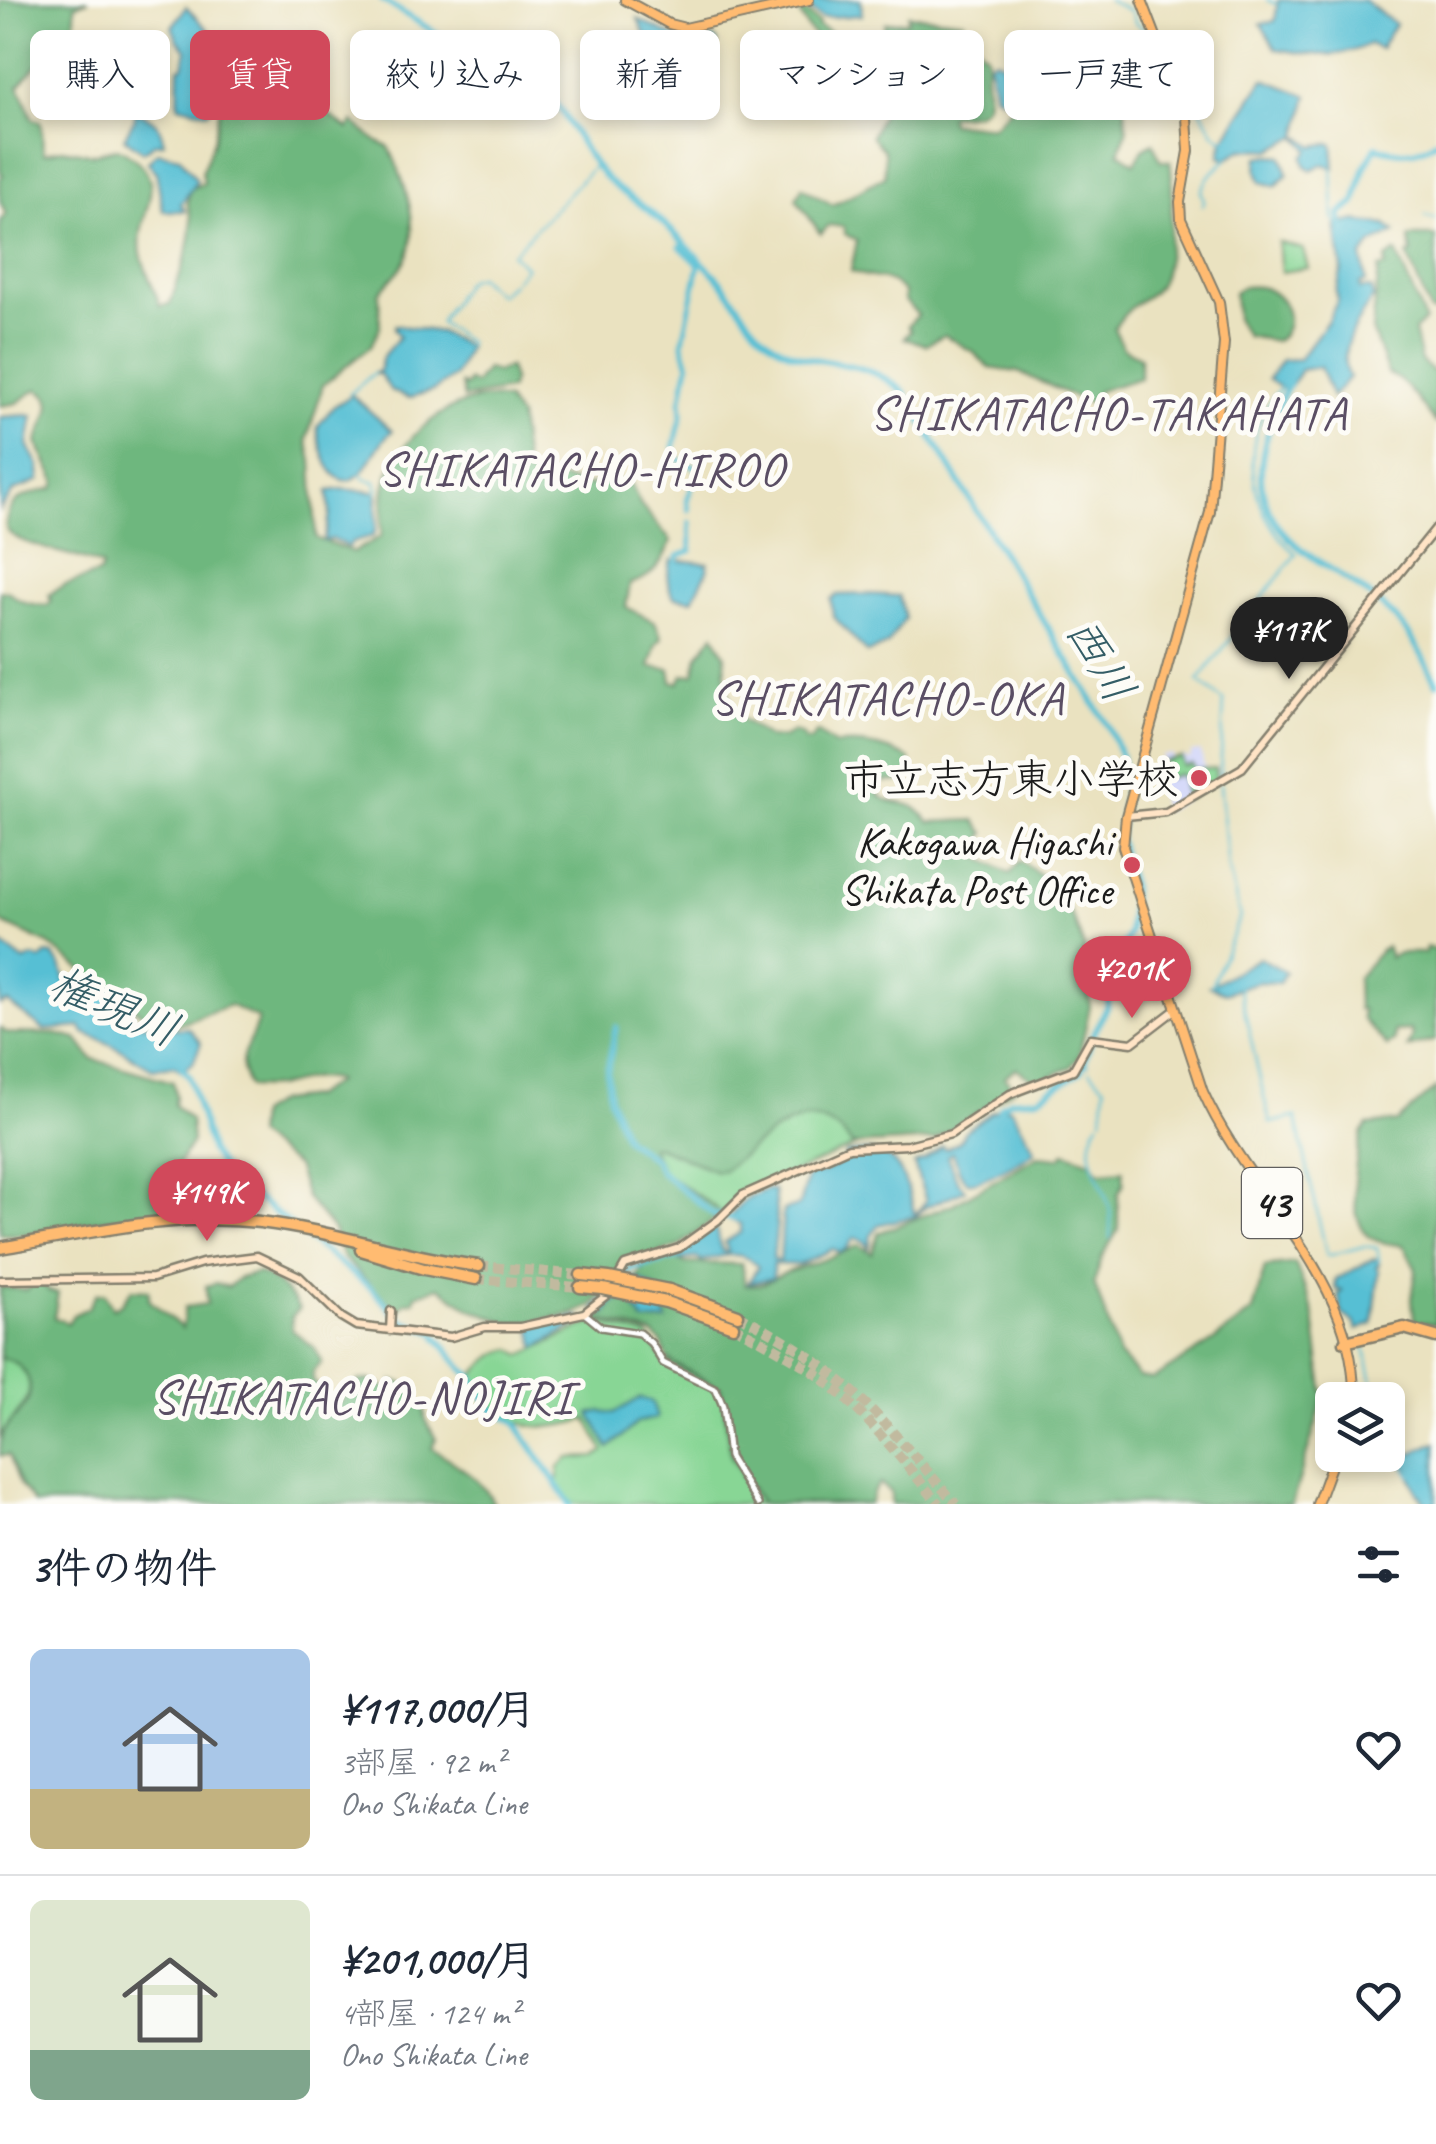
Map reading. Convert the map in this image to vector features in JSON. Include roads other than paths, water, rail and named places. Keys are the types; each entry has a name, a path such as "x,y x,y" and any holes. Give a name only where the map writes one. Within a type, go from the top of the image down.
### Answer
{"highway":[{"path":"0,1250 203,1222 275,1229 479,1266"},
{"path":"350,1244 424,1269 476,1279"},
{"path":"668,1296 603,1289 580,1281 609,1278 668,1296 736,1320"},
{"path":"1345,1342 1404,1328 1436,1339"}],"main road":[{"path":"625,0 669,24 685,28 808,0"},
{"name":"43","path":"1142,0 1187,117 1189,151 1181,219 1186,237 1215,291 1224,337 1210,512 1126,816 1124,852 1208,1104 1327,1288 1345,1342 1351,1382"},
{"path":"1126,816 1162,813 1221,782 1247,763 1436,528"},
{"path":"0,1280 153,1278 202,1263 258,1256 299,1276 350,1324 459,1336 485,1327 520,1327 584,1313 608,1294 625,1265 680,1248 718,1220 743,1195 849,1148 908,1145 951,1134 1010,1094 1073,1070 1093,1037 1132,1043 1175,1010"},
{"path":"390,1330 391,1312"},
{"path":"1317,1504 1329,1472"}],"street":[{"path":"584,1313 601,1326 640,1334 652,1343 663,1362 716,1389 723,1406 729,1457 758,1504"}],"water":[{"path":"861,0 862,15 822,18 806,7 805,3"},
{"path":"1278,0 1364,0 1395,24 1380,49 1369,44 1346,53 1323,55 1276,49 1261,24 1275,21"},
{"path":"186,7 208,30 190,30 190,108 178,105 179,68 187,50 172,27"},
{"path":"638,19 660,30 643,30"},
{"path":"995,59 1004,63 1004,99 995,95 989,63"},
{"path":"1264,79 1308,96 1298,135 1314,146 1333,145 1335,168 1323,164 1311,170 1305,165 1303,157 1309,150 1297,136 1271,150 1242,149 1227,159 1220,156 1223,141"},
{"path":"134,120 152,120 164,143 154,144 143,152 124,138"},
{"path":"157,152 180,157 197,180 181,204 185,211 163,211 156,172 148,162"},
{"path":"1282,156 1288,174 1276,186 1261,182 1257,170 1258,157"},
{"path":"1354,221 1386,225 1395,232 1371,245 1362,256 1366,282 1360,283 1360,289 1371,288 1373,298 1347,346 1345,367 1349,377 1332,397 1320,367 1301,370 1287,392 1268,379 1282,360 1299,359 1327,322 1338,300 1336,291 1342,270 1336,224"},
{"path":"395,325 440,332 468,347 455,376 434,390 409,398 391,391 380,374 373,374 379,371 383,356 399,337"},
{"path":"352,395 392,431 360,474 342,480 329,466 317,427 333,407"},
{"path":"33,416 28,445 39,465 40,480 14,491 0,510 0,417"},
{"path":"328,491 376,492 377,496 373,536 352,542 349,547 332,539 324,541 330,514"},
{"path":"671,560 708,563 692,600 674,597 670,590"},
{"path":"837,595 899,596 905,618 887,645 867,653 833,616 831,599"},
{"path":"0,943 24,961 53,955 66,982 77,989 91,983 113,990 131,1004 132,1012 124,1010 124,1014 142,1021 142,1025 189,1028 201,1043 193,1063 182,1071 174,1066 152,1069 84,1033 81,1027 44,1030 7,1002 0,1005"},
{"path":"1260,958 1285,972 1279,983 1257,982 1225,993 1209,986"},
{"path":"1007,1107 1035,1150 974,1182 963,1177 953,1153 947,1156 965,1190 924,1208 916,1216 878,1225 871,1235 869,1249 864,1241 854,1238 840,1253 833,1249 799,1265 773,1264 773,1278 748,1283 758,1267 745,1257 731,1255 701,1261 676,1257 715,1227 723,1252 728,1252 725,1242 741,1232 741,1224 729,1219 732,1213 768,1189 774,1191 777,1222 773,1260 780,1261 783,1210 799,1206 808,1174 822,1173 845,1160 845,1154 862,1151 876,1152 895,1164 907,1186 915,1215 926,1201 914,1164 942,1146 945,1149 959,1142 965,1131 993,1111"},
{"path":"1373,1259 1378,1260 1379,1272 1373,1324 1357,1330 1354,1322 1342,1314 1338,1295 1342,1291 1336,1289 1335,1280"},
{"path":"623,1274 658,1291 667,1321 644,1322 631,1303 623,1299 613,1303 606,1314 594,1310"},
{"path":"582,1318 580,1322 536,1348 531,1327"},
{"path":"640,1398 652,1402 657,1418 638,1422 609,1448 590,1414 614,1413"},
{"path":"1436,1442 1436,1504 1426,1504 1417,1492 1405,1463 1408,1455"}],"waterway":[{"name":"西川","path":"382,0 451,41 515,68 537,82 555,102 603,175 679,238 770,341 802,356 869,371 904,392 1108,726 1121,756 1125,786 1119,840 1132,888 1129,933 1113,969 1107,1008 1094,1031 1081,1071 1038,1098 1010,1100 999,1113"},
{"path":"1108,0 1131,12 1136,24 1146,30"},
{"path":"1267,0 1276,4"},
{"path":"1207,120 1224,140"},
{"path":"1343,230 1340,214 1355,203 1364,169 1376,147 1406,152 1436,141"},
{"path":"1202,205 1201,191 1209,176 1227,159"},
{"path":"515,280 526,267 512,254 595,165"},
{"path":"1332,168 1337,224"},
{"path":"1425,216 1436,219"},
{"path":"683,244 680,247 699,265 683,340"},
{"path":"467,346 468,342 441,320 467,280 479,277 497,294"},
{"path":"499,295 512,283"},
{"path":"683,344 689,365 686,377"},
{"path":"350,394 374,373"},
{"path":"682,398 685,380"},
{"path":"1289,384 1263,453 1261,475 1272,516 1308,554 1397,620 1436,683"},
{"path":"1220,776 1224,701 1198,681 1296,554 1267,517 1253,473 1258,427 1282,386"},
{"path":"674,448 681,401"},
{"path":"676,458 699,469 695,479"},
{"path":"361,474 376,482 378,490 374,495"},
{"path":"689,510 687,500 694,481"},
{"path":"676,563 678,556 691,551 690,522"},
{"path":"1211,986 1240,917 1228,867 1220,784"},
{"path":"1239,987 1270,1123 1296,1117 1327,1256 1365,1246 1377,1248 1377,1262"},
{"name":"西川","path":"616,1027 607,1072 610,1099 625,1138 654,1159 661,1172 714,1215 737,1219"},
{"name":"西川","path":"1086,1060 1088,1066"},
{"name":"権現川","path":"180,1066 189,1076 211,1152 227,1175 372,1289 401,1320 434,1332"},
{"path":"1090,1071 1105,1087 1102,1118"},
{"path":"1099,1122 1093,1133 1091,1153 1110,1210 1110,1238"},
{"path":"624,1271 677,1258"},
{"path":"437,1337 470,1374 490,1408 515,1422 570,1504"},
{"path":"1364,1344 1373,1382"},
{"path":"1405,1468 1411,1476"}],"tunnel":[{"path":"479,1266 581,1275"},
{"path":"476,1279 580,1287"},
{"path":"738,1315 806,1354 833,1375 882,1420 956,1504"},
{"path":"733,1326 795,1360 833,1387 881,1435 939,1504"}],"place":[{"name":"市立志方東小学校","path":"1199,778"},
{"name":"Kakogawa Higashi Shikata Post Office","path":"1132,865"}],"district":[{"name":"SHIKATACHO-TAKAHATA","path":"1109,412"},
{"name":"SHIKATACHO-HIROO","path":"582,468"},
{"name":"SHIKATACHO-OKA","path":"888,697"},
{"name":"SHIKATACHO-NOJIRI","path":"363,1396"}]}
